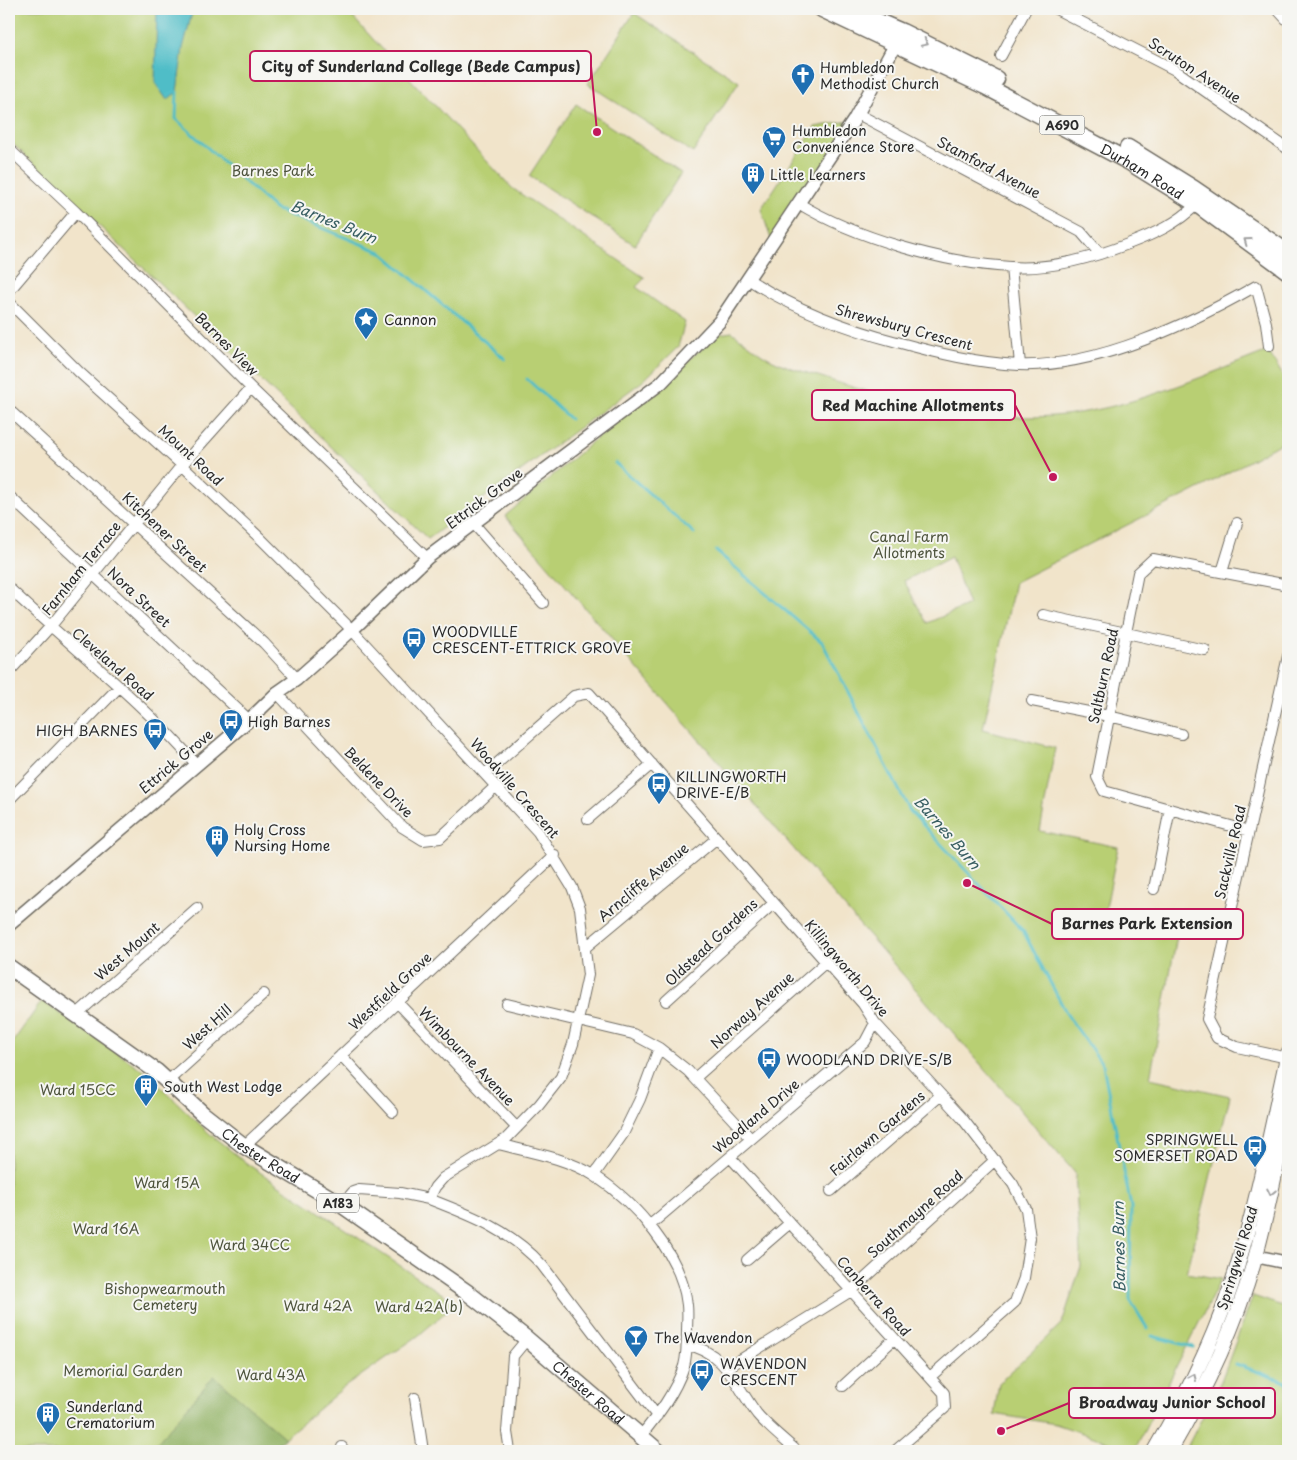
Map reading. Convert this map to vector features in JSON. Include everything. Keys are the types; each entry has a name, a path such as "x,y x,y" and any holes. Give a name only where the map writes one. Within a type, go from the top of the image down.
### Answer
{"highway":[{"name":"Durham Road","path":"822,9 899,37 1134,152 1194,189 1288,253"},
{"name":"Durham Road","path":"849,9 1128,161 1196,204 1287,269"}],"main road":[{"name":"Chester Road","path":"9,967 168,1081 203,1114 244,1146 342,1206 468,1293 527,1339 658,1451"},
{"name":"Springwell Road","path":"1154,1451 1176,1413 1211,1337 1241,1252 1288,1056"},
{"name":"Springwell Road","path":"1170,1451 1220,1350 1255,1256 1288,1110"},
{"path":"1241,1252 1255,1256"}],"street":[{"path":"1001,56 1026,9"},
{"name":"Scruton Avenue","path":"1056,9 1175,70 1288,149"},
{"path":"1277,9 1288,21"},
{"name":"Ettrick Grove","path":"9,925 249,720 277,693 298,680 427,558 661,383 719,322 858,114 899,37"},
{"name":"Stamford Avenue","path":"858,114 1081,232 1100,254"},
{"name":"Barnes View","path":"9,149 76,212 251,388 427,558"},
{"path":"798,203 821,217 845,228 908,248 1011,267 1059,263 1100,254 1169,226 1185,216 1196,204"},
{"path":"9,291 76,212"},
{"path":"1011,267 1020,365"},
{"name":"Shrewsbury Crescent","path":"748,279 775,296 820,318 865,334 957,359 1020,365 1063,361 1128,345 1204,315 1256,286 1265,315 1269,346"},
{"name":"Mount Road","path":"9,302 79,372 182,464 352,630"},
{"name":"Farnham Terrace","path":"9,672 50,627 182,464 251,388"},
{"name":"Kitchener Street","path":"9,410 264,643 298,680"},
{"name":"Nora Street","path":"9,496 249,720"},
{"path":"1222,572 1236,523"},
{"path":"474,524 543,603"},
{"name":"Saltburn Road","path":"1249,831 1104,791 1097,777 1138,573 1153,559 1288,585"},
{"name":"Cleveland Road","path":"9,588 50,627 166,729 196,764"},
{"path":"1043,615 1206,650"},
{"name":"Woodville Crescent","path":"352,630 538,832 555,855 572,887 580,908 586,947 588,975 579,1022 561,1077 539,1105 506,1139 440,1181 429,1199"},
{"name":"Sackville Road","path":"1288,656 1207,1019 1217,1038 1237,1047 1288,1056"},
{"path":"9,800 119,687"},
{"name":"Beldene Drive","path":"277,693 402,827 424,840 440,838 496,787"},
{"name":"Killingworth Drive","path":"485,774 574,696 589,693 826,962 862,1004 875,1023 942,1095 1013,1184 1026,1210 1030,1238 1024,1278 1015,1302 930,1378"},
{"path":"1032,701 1109,716 1181,734"},
{"path":"588,819 652,764"},
{"path":"1154,889 1170,809"},
{"name":"Arncliffe Avenue","path":"586,947 717,838"},
{"name":"Westfield Grove","path":"244,1146 555,855"},
{"name":"Oldstead Gardens","path":"666,1001 774,903"},
{"name":"West Mount","path":"76,1015 197,908"},
{"name":"Norway Avenue","path":"695,1078 826,962"},
{"name":"West Hill","path":"168,1081 264,994"},
{"name":"Wimbourne Avenue","path":"398,1002 517,1128"},
{"path":"507,1004 633,1034 659,1048 695,1078 751,1139"},
{"name":"Woodland Drive","path":"649,1226 865,1042 875,1023"},
{"path":"594,1175 623,1134 640,1099 659,1048"},
{"path":"341,1055 393,1112"},
{"name":"Fairlawn Gardens","path":"832,1191 942,1095"},
{"path":"498,1144 547,1156 594,1175 638,1210 670,1256 680,1278 687,1304 687,1345 684,1364 677,1382 657,1416 640,1437"},
{"name":"Canberra Road","path":"730,1157 944,1393 945,1408 895,1451"},
{"name":"Southmayne Road","path":"727,1368 851,1291 994,1160"},
{"path":"342,1206 353,1192 359,1190 400,1193 429,1199 498,1228 528,1250 542,1265 657,1416"},
{"path":"747,1260 790,1223"},
{"path":"1255,1256 1288,1263"},
{"path":"842,1386 894,1338"},
{"path":"510,1451 508,1432 514,1356 527,1339"},
{"path":"687,1345 709,1351 727,1368 757,1413 772,1430 797,1451"},
{"path":"415,1398 422,1451"}],"green space":[{"name":"Barnes Park","path":"9,9 345,9 512,188 645,278 636,287 685,322 678,347 643,381 428,539 9,140"},
{"path":"634,13 739,82 693,153 588,84"},
{"path":"576,104 681,173 635,245 529,176"},
{"path":"854,120 772,242 761,209 815,127"},
{"name":"Canal Farm Allotments","path":"732,332 758,352 789,367 863,390 926,406 989,415 1053,416 1108,407 1178,386 1268,351 1288,384 1288,439 1206,485 1015,582 983,729 1055,748 1040,831 1118,847 1104,918 1177,936 1150,1078 1230,1096 1187,1273 1221,1279 1134,1451 1056,1424 994,1414 999,1383 1062,1323 1081,1266 1075,1173 505,516 719,334","holes":["951,557 969,605 927,623 904,581"]},
{"name":"Bishopwearmouth Cemetery","path":"42,1001 144,1071 210,1134 249,1165 456,1303 418,1336 343,1388 269,1451 9,1451 9,1042 12,1043"},
{"path":"1253,1296 1288,1308 1288,1451 1185,1451 1221,1381"},
{"path":"214,1376 285,1438 269,1451 150,1451"}],"water":[{"path":"157,9 193,9 183,48 177,92 167,100 155,83"}],"waterway":[{"name":"Barnes Burn","path":"177,92 176,119 275,209 381,252 505,359"},
{"name":"Barnes Burn","path":"527,379 570,419"},
{"path":"615,463 694,533"},
{"name":"Barnes Burn","path":"716,551 822,642 910,811 1023,931 1068,1016 1103,1065 1131,1207 1130,1300 1147,1328"},
{"path":"1152,1336 1193,1347"},
{"name":"Barnes Burn","path":"1236,1364 1288,1383"}],"place":[{"name":"Humbledon Methodist Church","path":"803,96"},
{"name":"City of Sunderland College (Bede Campus)","path":"597,132"},
{"name":"Humbledon Convenience Store","path":"774,159"},
{"name":"Little Learners","path":"753,195"},
{"name":"Cannon","path":"366,340"},
{"name":"Red Machine Allotments","path":"1053,477"},
{"name":"WOODVILLE CRESCENT-ETTRICK GROVE","path":"414,660"},
{"name":"High Barnes","path":"231,742"},
{"name":"HIGH BARNES","path":"155,751"},
{"name":"KILLINGWORTH DRIVE-E/B","path":"659,805"},
{"name":"Holy Cross Nursing Home","path":"217,858"},
{"name":"Barnes Park Extension","path":"967,883"},
{"name":"WOODLAND DRIVE-S/B","path":"769,1080"},
{"name":"South West Lodge","path":"146,1107"},
{"name":"SPRINGWELL SOMERSET ROAD","path":"1255,1168"},
{"name":"The Wavendon","path":"636,1358"},
{"name":"WAVENDON CRESCENT","path":"702,1392"},
{"name":"Broadway Junior School","path":"1001,1431"},
{"name":"Sunderland Crematorium","path":"48,1435"}],"park label":[{"name":"Ward 15CC","path":"78,1089"},
{"name":"Ward 15A","path":"167,1182"},
{"name":"Ward 16A","path":"106,1228"},
{"name":"Ward 34CC","path":"250,1244"},
{"name":"Ward 42A","path":"318,1305"},
{"name":"Ward 42A(b)","path":"419,1306"},
{"name":"Memorial Garden","path":"123,1370"},
{"name":"Ward 43A","path":"271,1374"}]}
